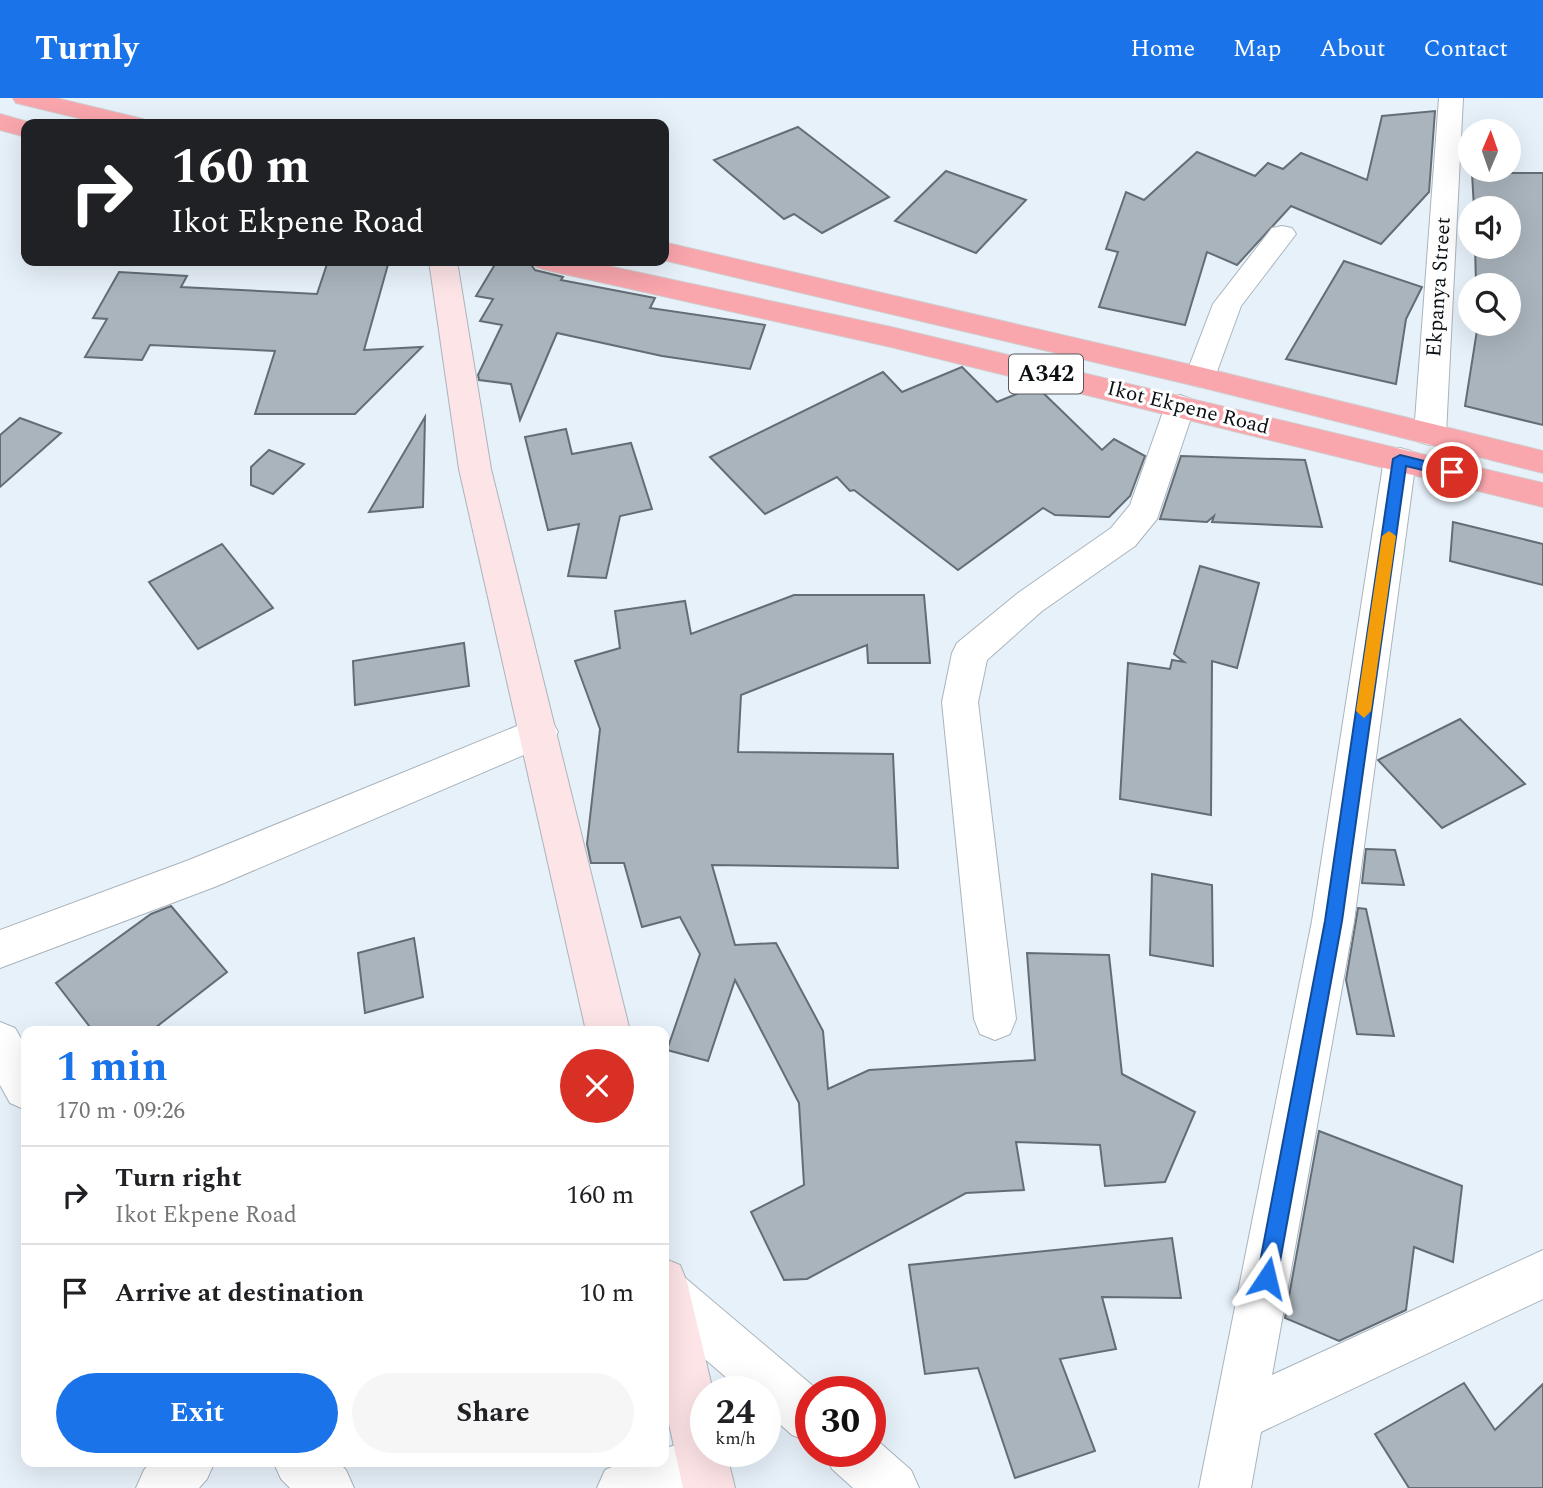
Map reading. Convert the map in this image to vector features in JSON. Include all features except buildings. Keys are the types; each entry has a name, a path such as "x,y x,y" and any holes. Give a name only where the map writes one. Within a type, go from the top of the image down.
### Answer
{"highway":[{"path":"25,98 113,119"},
{"path":"0,122 21,128"},
{"name":"Ikot Ekpene Road","path":"669,252 906,310 1190,392 1415,447 1543,495"},
{"name":"Ikot Ekpene Road","path":"569,266 891,337 1190,392"},
{"path":"891,337 906,310"},
{"name":"Ikot Ekpene Road","path":"1415,447 1543,462"}],"street":[{"name":"Ekpanya Street","path":"1225,1488 1242,1415 1334,921 1415,447 1451,98"},
{"path":"995,1019 960,702 970,653 1030,603 1123,537 1145,510 1227,304 1282,234"},
{"path":"444,266 475,470 607,1026"},
{"path":"0,949 203,873 539,732"},
{"path":"0,1043 21,1079"},
{"path":"1242,1415 1543,1274"},
{"path":"669,1292 795,1404"},
{"path":"623,1488 706,1475 669,1306"},
{"path":"162,1488 183,1467"},
{"path":"305,1467 328,1488"},
{"path":"869,1467 893,1488"}],"slow traffic":[{"path":"1364,711 1389,536"}],"route":[{"path":"1267,1278 1334,921 1400,459 1452,472"}]}
